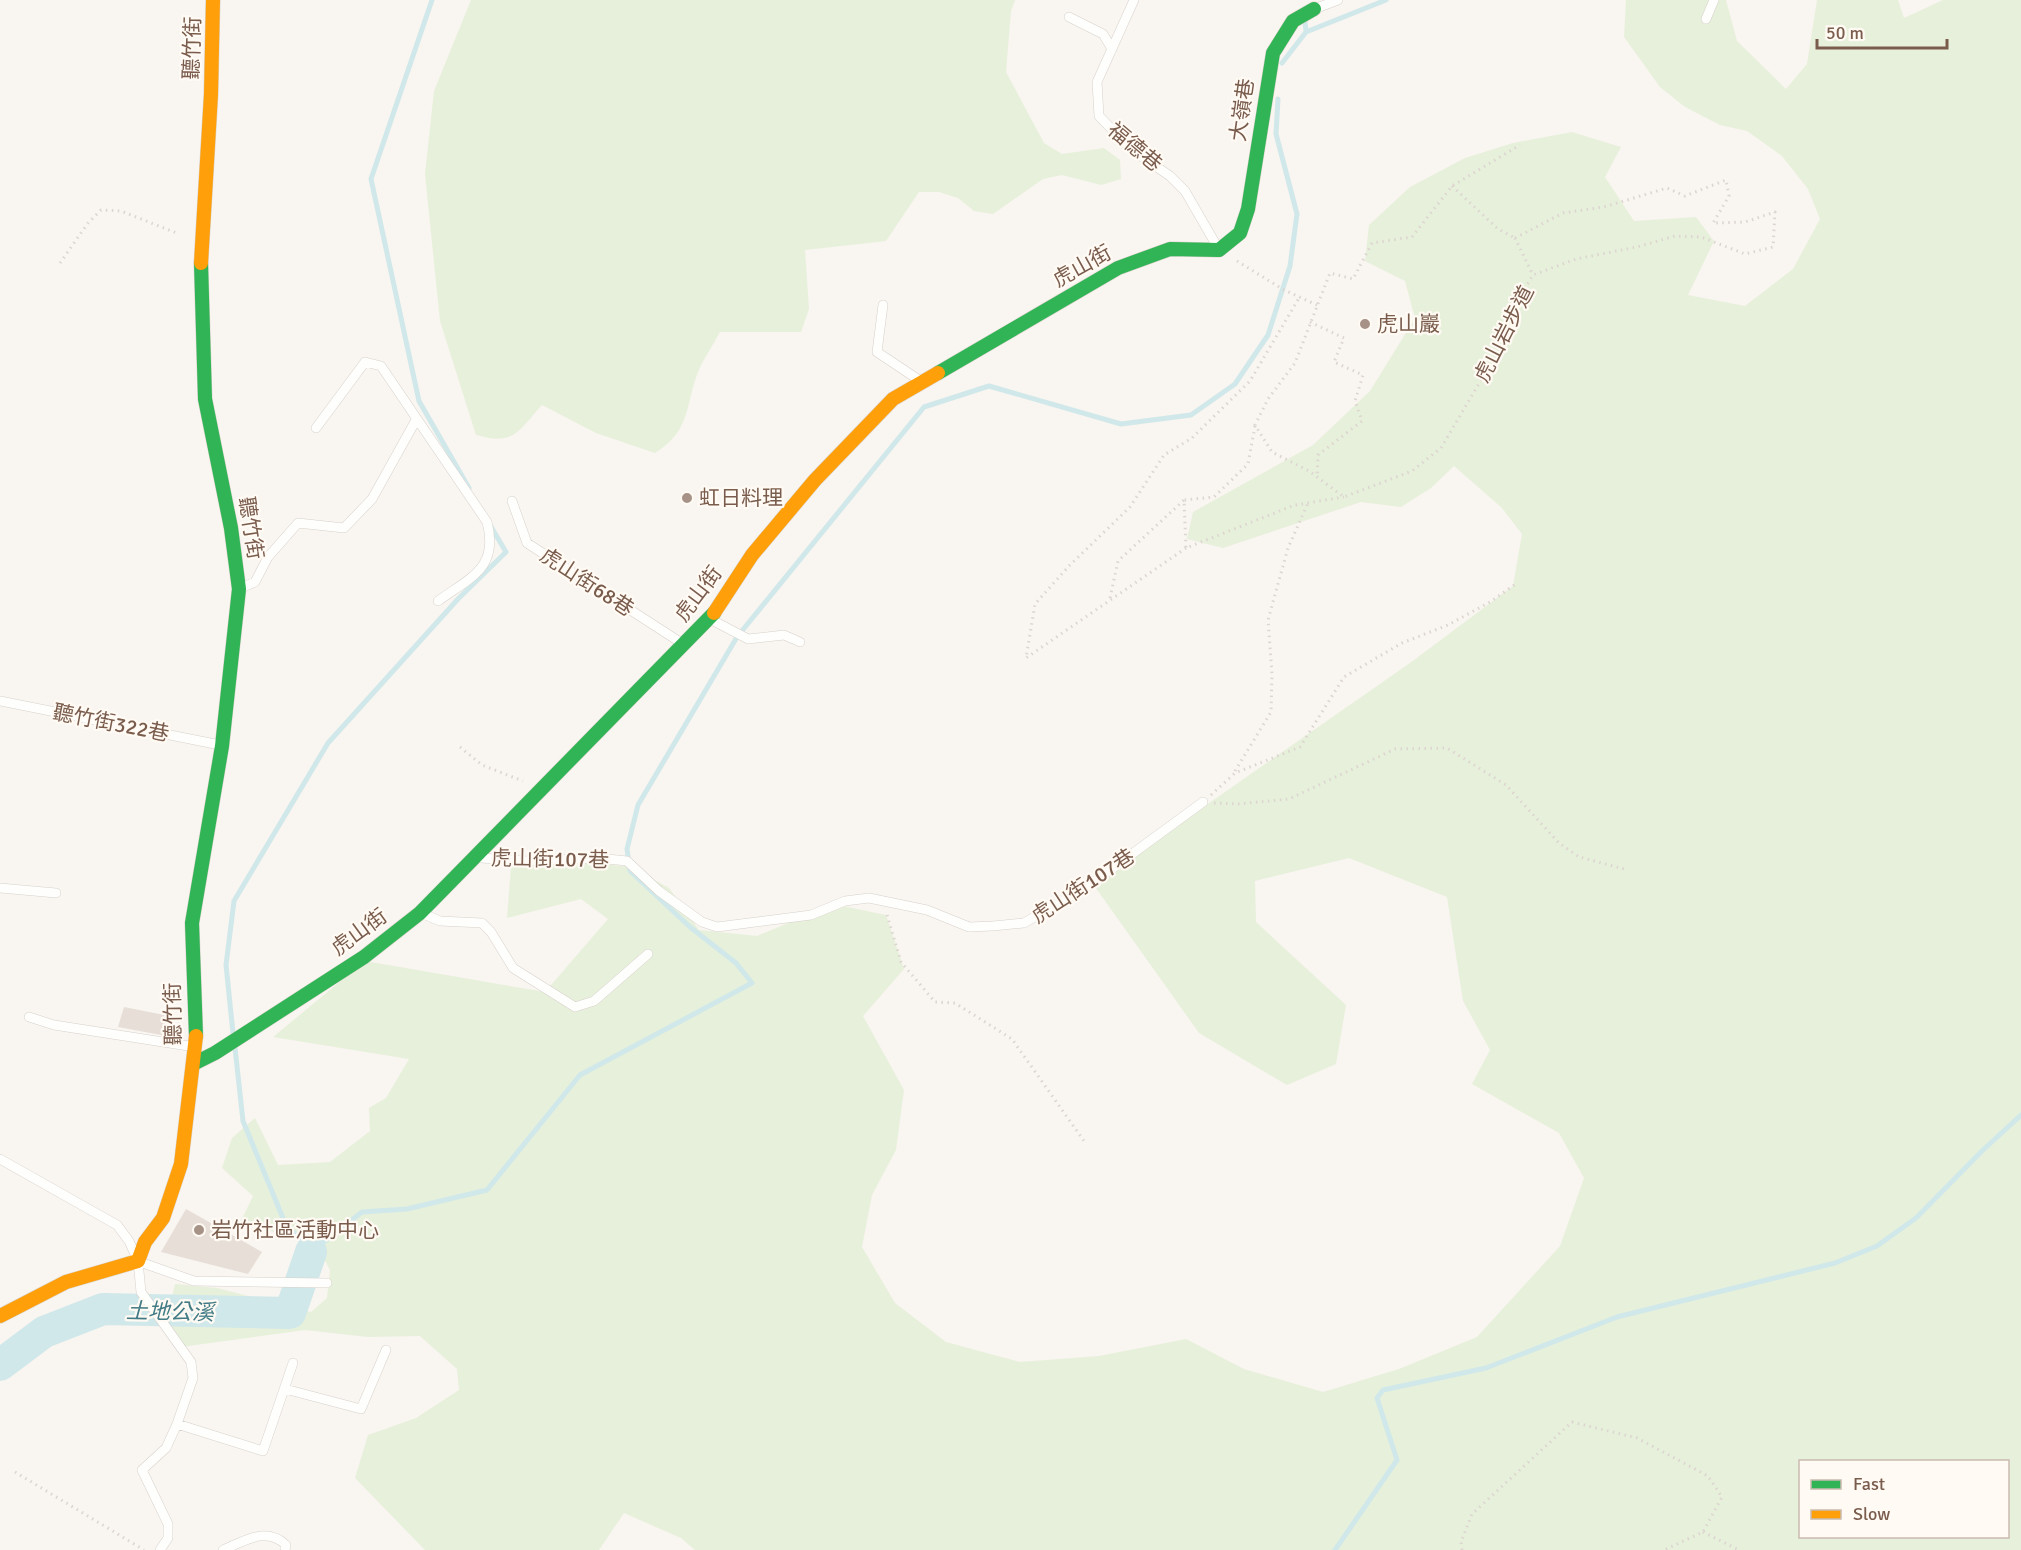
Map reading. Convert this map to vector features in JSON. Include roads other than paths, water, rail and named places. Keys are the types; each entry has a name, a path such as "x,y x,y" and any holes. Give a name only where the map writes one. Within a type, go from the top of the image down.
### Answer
{"street":[{"name":"聽竹街","path":"195,1063 192,923 222,746 239,589 231,528 205,399 200,242 212,94 213,0"},
{"name":"大嶺巷","path":"1219,250 1240,232 1248,209 1273,53 1293,21 1314,9"},
{"name":"虎山街","path":"195,1063 215,1053 364,957 420,913 710,619 752,555 815,480 893,399 1118,268 1170,249 1219,250"},
{"path":"0,1316 34,1296 107,1268 138,1261 145,1242 163,1218 181,1164 195,1063"}],"lane":[{"name":"福德巷","path":"1134,0 1097,82 1099,116 1132,150 1170,176 1185,191 1219,250"},
{"name":"大嶺巷","path":"1314,9 1338,0"},
{"path":"1706,19 1714,0"},
{"path":"1069,17 1103,34 1112,49"},
{"path":"883,305 877,352 921,382"},
{"path":"316,428 365,362 381,366 487,522 490,537 489,555 479,571 438,601"},
{"path":"239,589 255,582 268,557 298,523 344,528 372,499 416,420"},
{"name":"虎山街68巷","path":"512,501 527,543 685,646"},
{"path":"710,619 748,639 784,634 800,642"},
{"name":"聽竹街322巷","path":"0,701 222,746"},
{"name":"虎山街107巷","path":"475,858 525,861 597,858 627,861 659,891 702,922 717,927 811,915 845,901 869,898 883,903 927,910 969,927 1024,923 1087,887 1203,802"},
{"path":"0,888 56,893"},
{"path":"420,913 440,921 482,923 491,932 513,968 575,1007 594,1001 648,954"},
{"path":"29,1017 54,1025 196,1047"},
{"path":"0,1159 117,1225 129,1241 138,1261 141,1292 191,1362 193,1378 177,1424 166,1448 142,1470 168,1524 168,1538 160,1550"},
{"path":"138,1261 194,1281 327,1283"},
{"path":"285,1389 361,1409 386,1350"},
{"path":"177,1424 263,1450 293,1363"},
{"path":"223,1550 262,1534 279,1538 286,1545 285,1550"}],"waterway":[{"path":"432,0 371,179 419,401 469,488"},
{"path":"1306,32 1386,0"},
{"path":"1282,63 1306,32 1305,21"},
{"path":"235,1048 243,1121 285,1223 311,1252 362,1212 407,1209 487,1190 580,1075 752,983 736,963 690,927 630,871 627,849 638,805 737,637 924,407 989,386 1121,424 1191,415 1235,384 1268,335 1290,266 1297,214 1276,134 1278,99"},
{"path":"233,1033 226,965 234,901 328,743 458,599 506,552 490,525"},
{"path":"1335,1550 1397,1460 1377,1398 1383,1390 1486,1368 1617,1317 1835,1263 1877,1246 1916,1218 2021,1115"},
{"name":"土地公溪","path":"0,1365 44,1332 103,1309 290,1313 311,1252"}],"place":[{"name":"虎山巖","path":"1365,324"},
{"name":"虹日料理","path":"687,498"},
{"name":"岩竹社區活動中心","path":"199,1230"}]}
